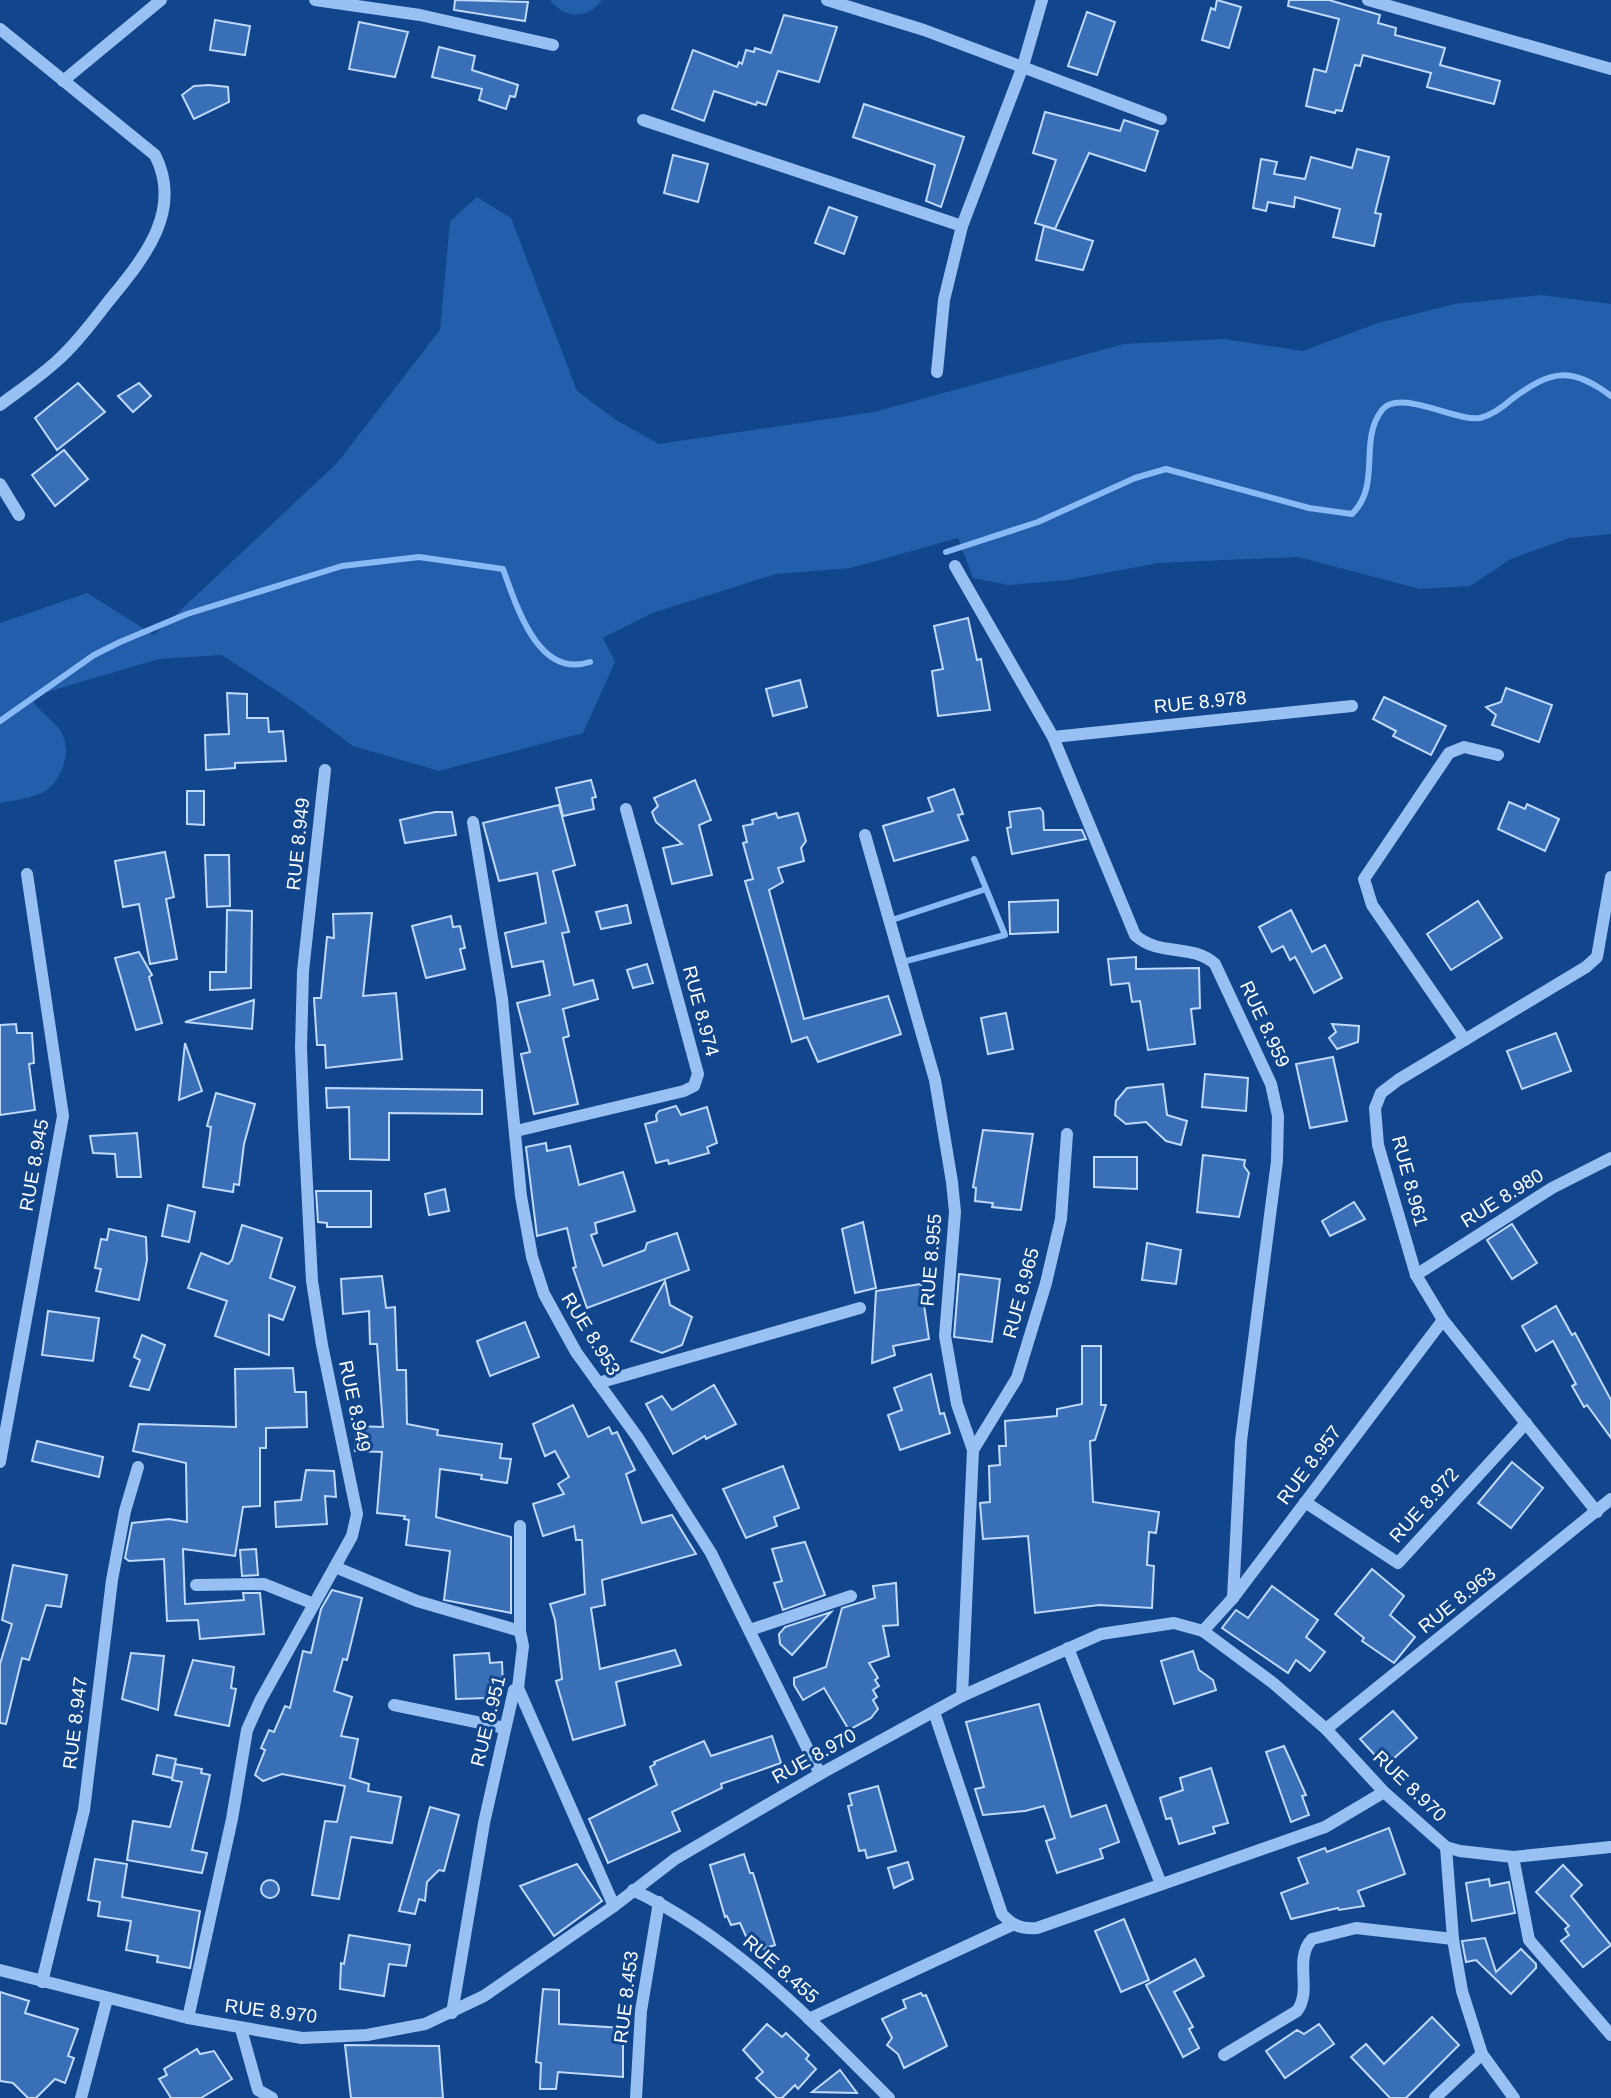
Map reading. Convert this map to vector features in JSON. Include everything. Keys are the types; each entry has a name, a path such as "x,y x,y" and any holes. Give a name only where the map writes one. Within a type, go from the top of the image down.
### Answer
{"street":[{"path":"62,81 161,0"},
{"path":"315,0 421,15 553,45"},
{"path":"421,15 422,0"},
{"path":"827,0 924,30 1161,119"},
{"path":"937,372 944,300 962,226 1023,66 1042,0"},
{"path":"1368,0 1611,69"},
{"path":"0,29 155,155 164,174 166,200 149,250 93,321 60,358 0,405"},
{"path":"643,120 962,226"},
{"path":"0,484 19,515"},
{"name":"RUE 8.959","path":"955,566 1053,737 1135,935 1158,949 1206,955 1215,964 1271,1084 1278,1116 1277,1161 1241,1441 1233,1598"},
{"name":"RUE 8.978","path":"1053,737 1352,706"},
{"path":"1465,1040 1372,905 1364,879 1449,753 1464,747 1498,755"},
{"name":"RUE 8.949","path":"188,2018 232,1819 247,1730 260,1701 352,1536 357,1514 322,1345 312,1280 301,1048 303,971 325,770"},
{"name":"RUE 8.974","path":"516,1131 684,1091 694,1086 698,1074 626,809"},
{"name":"RUE 8.953","path":"473,822 502,999 521,1196 532,1257 544,1294 559,1326 638,1438 710,1553 820,1774"},
{"name":"RUE 8.955","path":"865,835 935,1080 955,1212 945,1336 957,1404 973,1450 962,1696"},
{"name":"RUE 8.945","path":"0,1462 63,1116 27,874"},
{"name":"RUE 8.961","path":"1597,1512 1443,1320 1416,1275 1378,1145 1375,1108 1381,1093 1398,1080 1586,967 1597,957 1611,877"},
{"name":"RUE 8.965","path":"973,1450 1017,1378 1046,1283 1060,1219 1067,1134"},
{"name":"RUE 8.980","path":"1416,1275 1552,1188 1611,1158"},
{"path":"598,1383 860,1308"},
{"name":"RUE 8.957","path":"1203,1632 1233,1598 1443,1320"},
{"name":"RUE 8.972","path":"1305,1503 1398,1563 1526,1423"},
{"name":"RUE 8.947","path":"42,1982 85,1810 112,1580 125,1511 138,1467"},
{"name":"RUE 8.963","path":"1326,1729 1611,1499"},
{"name":"RUE 8.951","path":"452,2013 484,1823 514,1690 518,1688 523,1646 520,1631 520,1526"},
{"path":"335,1567 417,1601 520,1631"},
{"path":"196,1585 264,1584 314,1604"},
{"path":"750,1630 851,1596"},
{"name":"RUE 8.970","path":"0,1970 188,2018 302,2038 367,2035 425,2024 484,1996 614,1906 675,1859 820,1774 962,1696 1101,1634 1139,1626 1174,1623 1203,1632 1273,1683 1326,1729 1384,1792 1446,1847 1461,1852 1513,1857 1611,1847"},
{"path":"1068,1648 1161,1884"},
{"path":"518,1688 614,1906"},
{"path":"394,1705 505,1728"},
{"path":"934,1712 1002,1914 1012,1925"},
{"path":"809,2019 1012,1925 1037,1928 1325,1827 1384,1792"},
{"path":"1446,1847 1453,1939 1462,1991 1482,2054 1514,2098"},
{"path":"1513,1857 1529,1940 1611,2035"},
{"name":"RUE 8.455","path":"633,1890 659,1902 743,1959 889,2098"},
{"name":"RUE 8.453","path":"636,2098 641,2011 659,1902"},
{"path":"1224,2055 1297,2011 1303,2003 1302,1957 1312,1939 1356,1928 1453,1939"},
{"path":"81,2098 107,1999"},
{"path":"241,2029 258,2090 272,2098"},
{"path":"1435,2098 1482,2054"}],"shaded area":[{"path":"550,0 602,0 590,11 576,15 562,11"},
{"path":"477,197 511,218 577,391 616,420 659,444 874,412 1124,344 1224,339 1303,351 1378,323 1455,304 1541,295 1611,304 1611,534 1569,538 1511,559 1470,586 1420,589 1298,557 1158,563 1068,580 1008,585 973,578 958,538 851,568 776,574 652,613 603,638 615,662 583,733 439,771 353,746 292,701 222,655 159,659 30,697 63,736 65,760 54,783 48,789 38,795 0,803 0,623 87,593 154,635 337,463 440,330 450,221"}],"building":[{"path":"455,0 528,2 525,21 454,10"},
{"path":"1217,0 1241,7 1229,48 1202,40 1211,8 1215,10"},
{"path":"1289,0 1329,0 1380,15 1378,23 1396,28 1395,35 1445,48 1440,65 1500,81 1494,104 1427,87 1431,73 1363,55 1360,66 1355,65 1342,111 1336,110 1335,113 1306,106 1314,69 1326,72 1339,19 1288,6"},
{"path":"1087,12 1115,22 1097,75 1068,66"},
{"path":"784,15 837,27 819,82 778,71 766,105 757,102 756,105 714,91 704,121 672,109 693,50 737,67 739,62 742,64 746,50 754,52 755,48 771,53"},
{"path":"215,20 250,26 245,55 210,50"},
{"path":"359,22 408,32 395,77 349,69"},
{"path":"439,47 475,56 472,70 518,85 515,97 510,96 506,109 479,100 482,89 432,77"},
{"path":"194,86 228,87 229,102 194,119 182,95"},
{"path":"864,104 964,137 941,207 926,201 935,165 853,137"},
{"path":"1045,112 1120,131 1124,120 1158,131 1145,171 1089,153 1055,229 1035,223 1056,160 1033,153"},
{"path":"1357,149 1389,157 1375,213 1381,214 1374,246 1333,237 1340,209 1295,197 1294,207 1268,202 1266,211 1253,208 1261,159 1277,162 1274,174 1305,179 1311,157 1352,168"},
{"path":"673,155 708,164 698,202 664,193"},
{"path":"829,207 857,217 844,254 815,243"},
{"path":"1044,226 1093,241 1083,270 1036,260"},
{"path":"78,383 105,412 57,450 35,418"},
{"path":"139,383 151,396 133,412 118,396"},
{"path":"64,450 88,479 55,506 32,475"},
{"path":"968,618 977,660 981,659 990,710 938,716 932,671 943,669 934,626"},
{"path":"800,680 807,707 773,716 766,689"},
{"path":"1506,688 1552,705 1539,742 1492,725 1496,715 1486,707 1501,702"},
{"path":"227,693 247,694 247,718 268,718 269,732 283,731 286,761 235,763 235,768 206,770 205,735 229,734"},
{"path":"1384,697 1446,726 1431,755 1393,736 1396,731 1373,719"},
{"path":"591,780 596,797 592,798 594,809 563,816 556,788"},
{"path":"695,780 711,820 699,825 712,875 672,884 663,848 682,844 656,822 652,812 658,806 654,798"},
{"path":"954,789 963,814 958,815 968,840 894,861 883,826 933,811 928,798"},
{"path":"187,791 204,791 204,825 187,824"},
{"path":"1509,802 1525,809 1527,804 1559,819 1545,851 1498,829"},
{"path":"559,805 575,865 553,871 569,932 562,933 574,985 593,980 598,999 563,1009 569,1036 563,1038 578,1104 534,1114 521,1054 530,1052 517,1003 550,995 543,961 512,967 505,933 546,923 537,873 499,881 483,823"},
{"path":"1040,808 1043,812 1044,830 1082,830 1086,839 1012,854 1007,828 1011,827 1009,812"},
{"path":"435,812 452,812 456,835 405,843 400,820"},
{"path":"776,813 778,818 798,813 806,841 801,848 804,861 778,868 783,882 769,890 804,1019 888,996 901,1034 818,1062 807,1037 792,1042 745,881 753,879 743,843 747,842 743,826 753,824 752,820"},
{"path":"165,852 174,897 166,899 177,959 150,964 139,904 123,907 115,861"},
{"path":"205,855 229,855 230,906 207,907"},
{"path":"1058,900 1058,932 1010,934 1009,902"},
{"path":"1478,901 1502,938 1451,970 1427,934"},
{"path":"627,905 631,923 601,929 596,912"},
{"path":"227,910 252,911 251,988 210,990 210,972 226,972"},
{"path":"1291,910 1312,952 1325,945 1342,978 1314,993 1295,957 1290,960 1283,946 1272,952 1259,927"},
{"path":"372,913 363,996 396,993 402,1059 326,1068 325,1045 317,1045 314,998 321,998 327,937 334,938 333,914"},
{"path":"451,916 453,927 460,926 465,948 460,949 465,969 426,978 412,926"},
{"path":"139,952 152,975 149,977 162,1023 136,1030 115,958"},
{"path":"1136,957 1136,969 1199,968 1200,1008 1191,1009 1195,1044 1148,1050 1140,1001 1132,1002 1129,983 1111,985 1108,959"},
{"path":"647,964 653,983 633,988 627,970"},
{"path":"254,1000 252,1029 185,1022"},
{"path":"1006,1013 1013,1049 988,1054 981,1018"},
{"path":"16,1024 17,1033 32,1033 34,1063 29,1064 35,1110 0,1115 0,1025"},
{"path":"1332,1024 1359,1026 1358,1042 1337,1049 1329,1038 1336,1032"},
{"path":"1556,1033 1571,1071 1522,1089 1507,1051"},
{"path":"185,1043 202,1091 179,1100"},
{"path":"1333,1057 1347,1121 1310,1128 1296,1064"},
{"path":"1205,1074 1248,1078 1246,1111 1202,1107"},
{"path":"1163,1084 1167,1115 1187,1121 1181,1145 1166,1141 1146,1122 1126,1124 1115,1115 1116,1101 1127,1088"},
{"path":"326,1088 482,1090 482,1114 389,1113 389,1160 350,1159 349,1107 327,1108"},
{"path":"216,1093 255,1104 244,1144 239,1185 234,1184 233,1192 203,1187 211,1127 207,1126"},
{"path":"676,1106 681,1115 707,1107 717,1143 707,1147 709,1153 669,1164 668,1160 656,1163 645,1124 657,1121 656,1115 659,1111"},
{"path":"983,1130 1033,1134 1021,1210 992,1207 993,1203 975,1201 976,1188 973,1187"},
{"path":"137,1133 141,1177 117,1177 115,1154 93,1153 90,1136"},
{"path":"546,1143 547,1151 570,1146 579,1185 623,1172 635,1211 595,1223 597,1233 591,1235 603,1266 645,1250 647,1243 677,1233 689,1270 587,1308 573,1268 576,1267 567,1228 537,1236 526,1147"},
{"path":"1203,1155 1245,1160 1244,1166 1249,1173 1239,1217 1197,1212"},
{"path":"1094,1157 1137,1157 1137,1189 1094,1187"},
{"path":"445,1189 449,1211 429,1215 425,1194"},
{"path":"316,1191 371,1191 371,1227 327,1227 327,1223 318,1222"},
{"path":"1354,1202 1365,1219 1330,1236 1322,1221"},
{"path":"168,1205 195,1212 189,1242 162,1236"},
{"path":"863,1222 876,1288 855,1293 842,1229"},
{"path":"1512,1224 1537,1263 1512,1279 1487,1240"},
{"path":"242,1225 282,1238 270,1278 295,1287 283,1320 269,1315 269,1355 215,1336 227,1301 188,1288 201,1253 228,1264 232,1260"},
{"path":"109,1229 146,1237 147,1260 139,1300 96,1291 101,1269 95,1268 101,1239 107,1240"},
{"path":"1147,1243 1181,1250 1176,1284 1142,1280"},
{"path":"959,1274 1000,1279 992,1342 954,1337"},
{"path":"382,1276 386,1308 395,1307 397,1370 406,1370 407,1424 438,1430 437,1435 502,1444 500,1458 511,1459 507,1483 481,1479 482,1475 440,1469 436,1517 511,1537 511,1613 444,1600 450,1551 406,1545 409,1520 404,1519 405,1516 377,1513 382,1452 355,1451 356,1426 383,1427 377,1344 370,1344 369,1311 343,1314 341,1279"},
{"path":"665,1281 670,1305 692,1317 682,1345 662,1353 631,1341"},
{"path":"921,1284 929,1339 893,1346 895,1355 872,1363 876,1291"},
{"path":"1556,1306 1572,1335 1575,1333 1611,1400 1611,1438 1587,1405 1584,1407 1572,1386 1576,1384 1553,1341 1536,1351 1522,1326"},
{"path":"48,1311 99,1318 93,1361 42,1355"},
{"path":"525,1322 539,1357 490,1376 477,1341"},
{"path":"142,1335 165,1345 149,1390 130,1386 140,1360 134,1357"},
{"path":"1082,1346 1101,1346 1101,1405 1106,1405 1095,1440 1090,1441 1093,1502 1159,1512 1156,1533 1149,1532 1147,1565 1154,1566 1152,1608 1099,1605 1035,1613 1028,1536 983,1539 980,1503 990,1502 989,1466 1000,1465 999,1446 1006,1446 1005,1421 1057,1416 1057,1409 1082,1404"},
{"path":"293,1368 295,1392 306,1392 307,1427 266,1428 266,1448 260,1448 260,1506 243,1507 235,1556 183,1549 185,1604 244,1600 243,1593 260,1593 264,1634 200,1639 198,1620 167,1621 164,1559 129,1561 125,1558 132,1523 169,1519 187,1522 186,1463 133,1451 139,1424 236,1427 235,1369"},
{"path":"931,1374 940,1414 944,1413 950,1433 900,1450 888,1415 902,1410 894,1388"},
{"path":"714,1385 736,1424 706,1439 705,1436 673,1454 646,1404 662,1396 672,1410"},
{"path":"573,1405 588,1437 609,1427 612,1434 617,1432 635,1470 626,1474 642,1523 672,1515 696,1554 602,1580 605,1605 591,1608 600,1669 675,1650 681,1665 616,1682 625,1725 573,1740 556,1681 562,1679 555,1620 550,1604 585,1594 582,1540 576,1540 574,1526 543,1536 533,1504 564,1494 558,1484 569,1477 555,1451 545,1456 533,1424"},
{"path":"37,1441 103,1457 99,1477 32,1461"},
{"path":"1512,1462 1543,1488 1511,1528 1478,1503"},
{"path":"783,1466 799,1508 774,1517 777,1526 746,1538 723,1489"},
{"path":"306,1470 334,1471 336,1497 325,1496 327,1524 276,1527 275,1502 301,1500"},
{"path":"805,1542 825,1595 783,1610 774,1583 782,1581 772,1549"},
{"path":"256,1549 258,1575 242,1576 240,1550"},
{"path":"13,1565 67,1575 61,1607 46,1605 29,1660 22,1658 6,1724 0,1723 0,1664 12,1624 2,1620"},
{"path":"1372,1569 1404,1596 1390,1615 1415,1637 1394,1663 1362,1641 1364,1638 1335,1614"},
{"path":"896,1583 898,1625 883,1626 889,1656 869,1663 878,1678 875,1680 879,1686 873,1690 877,1697 873,1700 878,1709 871,1718 849,1730 824,1688 803,1700 794,1685 794,1678 826,1667 842,1608 875,1598 873,1586"},
{"path":"1272,1586 1318,1620 1306,1637 1325,1652 1310,1671 1296,1660 1288,1673 1222,1628 1236,1610 1248,1618"},
{"path":"332,1590 362,1598 347,1660 343,1659 334,1691 352,1697 341,1736 358,1739 350,1778 369,1784 368,1791 401,1797 392,1843 351,1837 339,1899 312,1895 325,1821 337,1822 345,1786 282,1774 263,1781 255,1775 265,1750 261,1748 269,1730 274,1732 285,1706 290,1708 303,1651 311,1653 321,1609"},
{"path":"831,1612 792,1655 780,1644 779,1634 785,1627"},
{"path":"1193,1651 1199,1670 1213,1680 1216,1690 1174,1704 1161,1661"},
{"path":"131,1653 164,1656 158,1710 122,1699"},
{"path":"489,1653 490,1663 502,1662 503,1684 488,1698 456,1699 454,1655"},
{"path":"193,1660 234,1667 231,1688 236,1689 229,1726 175,1715"},
{"path":"1039,1704 1071,1817 1106,1805 1119,1842 1100,1849 1103,1858 1057,1873 1046,1841 1055,1838 1044,1806 1025,1811 983,1815 975,1789 984,1787 966,1722"},
{"path":"1393,1711 1417,1738 1385,1766 1360,1739"},
{"path":"772,1736 781,1763 721,1784 722,1788 672,1812 680,1831 608,1863 589,1819 657,1785 650,1767 654,1762 704,1741 711,1756"},
{"path":"1284,1746 1306,1795 1302,1796 1309,1815 1291,1822 1266,1752"},
{"path":"157,1755 176,1759 172,1778 153,1774"},
{"path":"175,1764 202,1769 201,1773 210,1775 192,1850 207,1853 202,1873 127,1860 133,1821 170,1827 182,1782 172,1780"},
{"path":"1211,1768 1228,1823 1213,1827 1215,1833 1179,1844 1171,1818 1166,1819 1160,1798 1183,1790 1180,1778"},
{"path":"878,1786 896,1851 867,1858 865,1850 859,1851 848,1806 852,1805 849,1794"},
{"path":"430,1807 459,1815 444,1871 439,1870 427,1882 425,1901 419,1899 415,1914 399,1911"},
{"path":"1389,1828 1405,1874 1358,1891 1364,1906 1338,1908 1291,1919 1281,1893 1308,1883 1298,1858 1325,1848 1327,1852"},
{"path":"744,1854 750,1873 753,1873 775,1945 753,1952 740,1923 731,1925 727,1916 725,1917 710,1865"},
{"path":"95,1859 127,1864 122,1897 200,1911 190,1968 157,1962 158,1956 126,1950 131,1921 98,1916 100,1902 88,1900"},
{"path":"908,1862 913,1879 894,1888 888,1868"},
{"path":"577,1864 602,1901 554,1936 520,1886"},
{"path":"1563,1865 1582,1885 1571,1896 1611,1945 1583,1967 1561,1941 1569,1935 1565,1929 1569,1926 1536,1892"},
{"path":"1489,1879 1490,1886 1509,1882 1515,1913 1472,1921 1466,1883"},
{"path":"270,1880 276,1883 279,1889 276,1895 270,1898 264,1895 261,1889 264,1883"},
{"path":"1124,1919 1149,1980 1121,1992 1095,1931"},
{"path":"349,1935 410,1945 406,1966 389,1964 384,1996 340,1989 341,1963 344,1964"},
{"path":"1485,1938 1496,1972 1521,1949 1536,1964 1536,1968 1511,1994 1476,1960 1466,1962 1462,1941"},
{"path":"1195,1959 1204,1976 1174,1992 1193,2027 1189,2029 1199,2048 1183,2057 1146,1985"},
{"path":"543,1989 559,1990 559,2024 623,2028 623,2077 558,2072 556,2089 540,2089 541,2063 536,2062"},
{"path":"0,1992 29,2001 25,2013 78,2029 68,2056 74,2058 65,2083 55,2079 36,2098 28,2098 13,2083 0,2081"},
{"path":"921,1993 926,1995 947,2046 904,2068 898,2054 887,2045 892,2038 882,2019 906,2008 903,2000"},
{"path":"1432,2017 1459,2045 1406,2098 1390,2098 1351,2057 1366,2044 1384,2064"},
{"path":"767,2024 782,2037 786,2033 809,2055 806,2059 816,2069 798,2089 795,2085 782,2098 777,2098 756,2078 763,2072 743,2050"},
{"path":"1319,2024 1334,2044 1285,2078 1266,2051 1297,2030 1304,2034"},
{"path":"345,2045 439,2046 443,2098 351,2098"},
{"path":"197,2049 200,2054 214,2051 232,2079 201,2098 171,2098 159,2079 167,2075 164,2069"},
{"path":"840,2070 857,2093 812,2092"}],"waterway":[{"path":"946,552 1038,522 1135,478 1166,469 1309,508 1352,514 1366,490 1371,435 1375,422 1382,410 1390,404 1414,404 1480,418 1489,415 1538,382 1561,375 1584,380 1611,396"},
{"path":"0,721 94,655 187,614 342,566 419,557 503,569 523,620 543,650 556,660 572,664 590,662"},
{"path":"906,961 1005,935 974,859"},
{"path":"895,919 986,889"}]}
